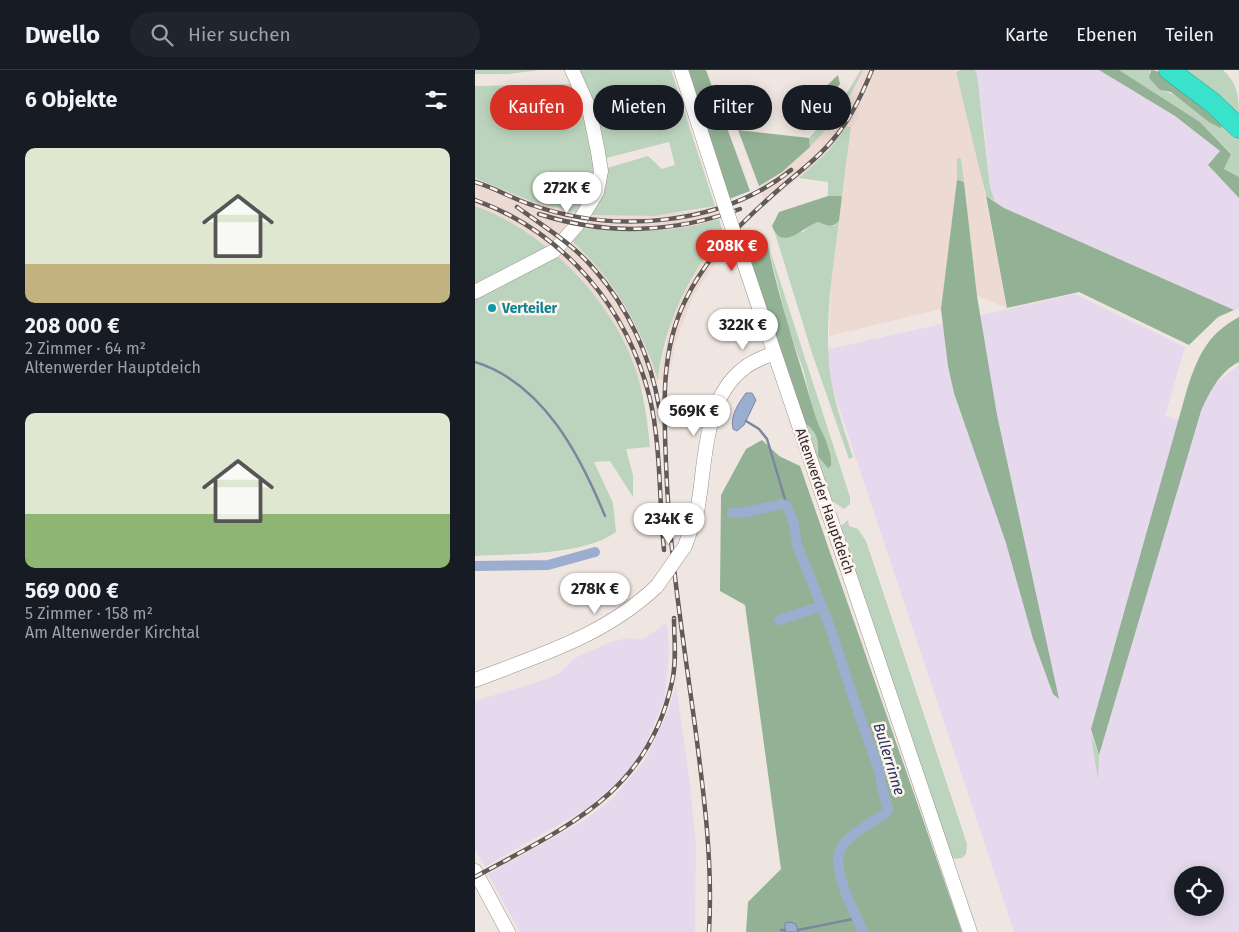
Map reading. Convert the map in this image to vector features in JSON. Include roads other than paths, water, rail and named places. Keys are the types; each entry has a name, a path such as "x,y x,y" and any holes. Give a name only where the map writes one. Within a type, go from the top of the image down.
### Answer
{"highway":[{"path":"1169,70 1213,104 1239,128"}],"street":[{"path":"475,292 554,251 577,225 597,192 601,171 589,108 572,70"},
{"name":"Altenwerder Hauptdeich","path":"681,70 774,353 970,932"},
{"path":"475,680 590,634 621,617 657,586 685,546 697,512 710,429 722,395 744,368 774,353"},
{"path":"475,871 508,932"}],"water":[{"path":"746,393 752,393 756,400 744,425 737,431 733,429 733,419"},
{"path":"785,923 796,924 798,932 785,932"}],"waterway":[{"path":"475,362 499,372 520,386 556,424 584,469 605,516"},
{"path":"746,421 759,429 767,439 787,506"},
{"name":"Bullerrinne","path":"732,513 782,504 787,506 794,524 797,545 831,630 881,776 881,784 888,809 886,813 861,829 844,843 838,857 841,879 863,932"},
{"path":"475,566 548,565 595,552"},
{"name":"Bullerrinne","path":"779,620 822,606"},
{"path":"798,930 858,918"}],"railway":[{"path":"709,932 710,880 707,829 670,529 665,443 667,360 677,320 685,301 705,267 742,224 812,161 842,129 861,96 872,70"},
{"path":"475,182 525,203 564,214 598,220 632,221 666,219 700,213 733,203 763,189 791,170"},
{"path":"475,200 507,214 537,232 564,253 588,277 608,304 626,334 640,366 654,417 664,550"},
{"path":"517,207 577,251 606,284 627,316 644,352 659,407"},
{"path":"539,214 590,226 640,229 691,223 740,209"},
{"path":"475,877 541,841 599,803 623,780 644,753 660,720 674,674 674,618"}],"place":[{"name":"Verteiler","path":"492,308"}]}
